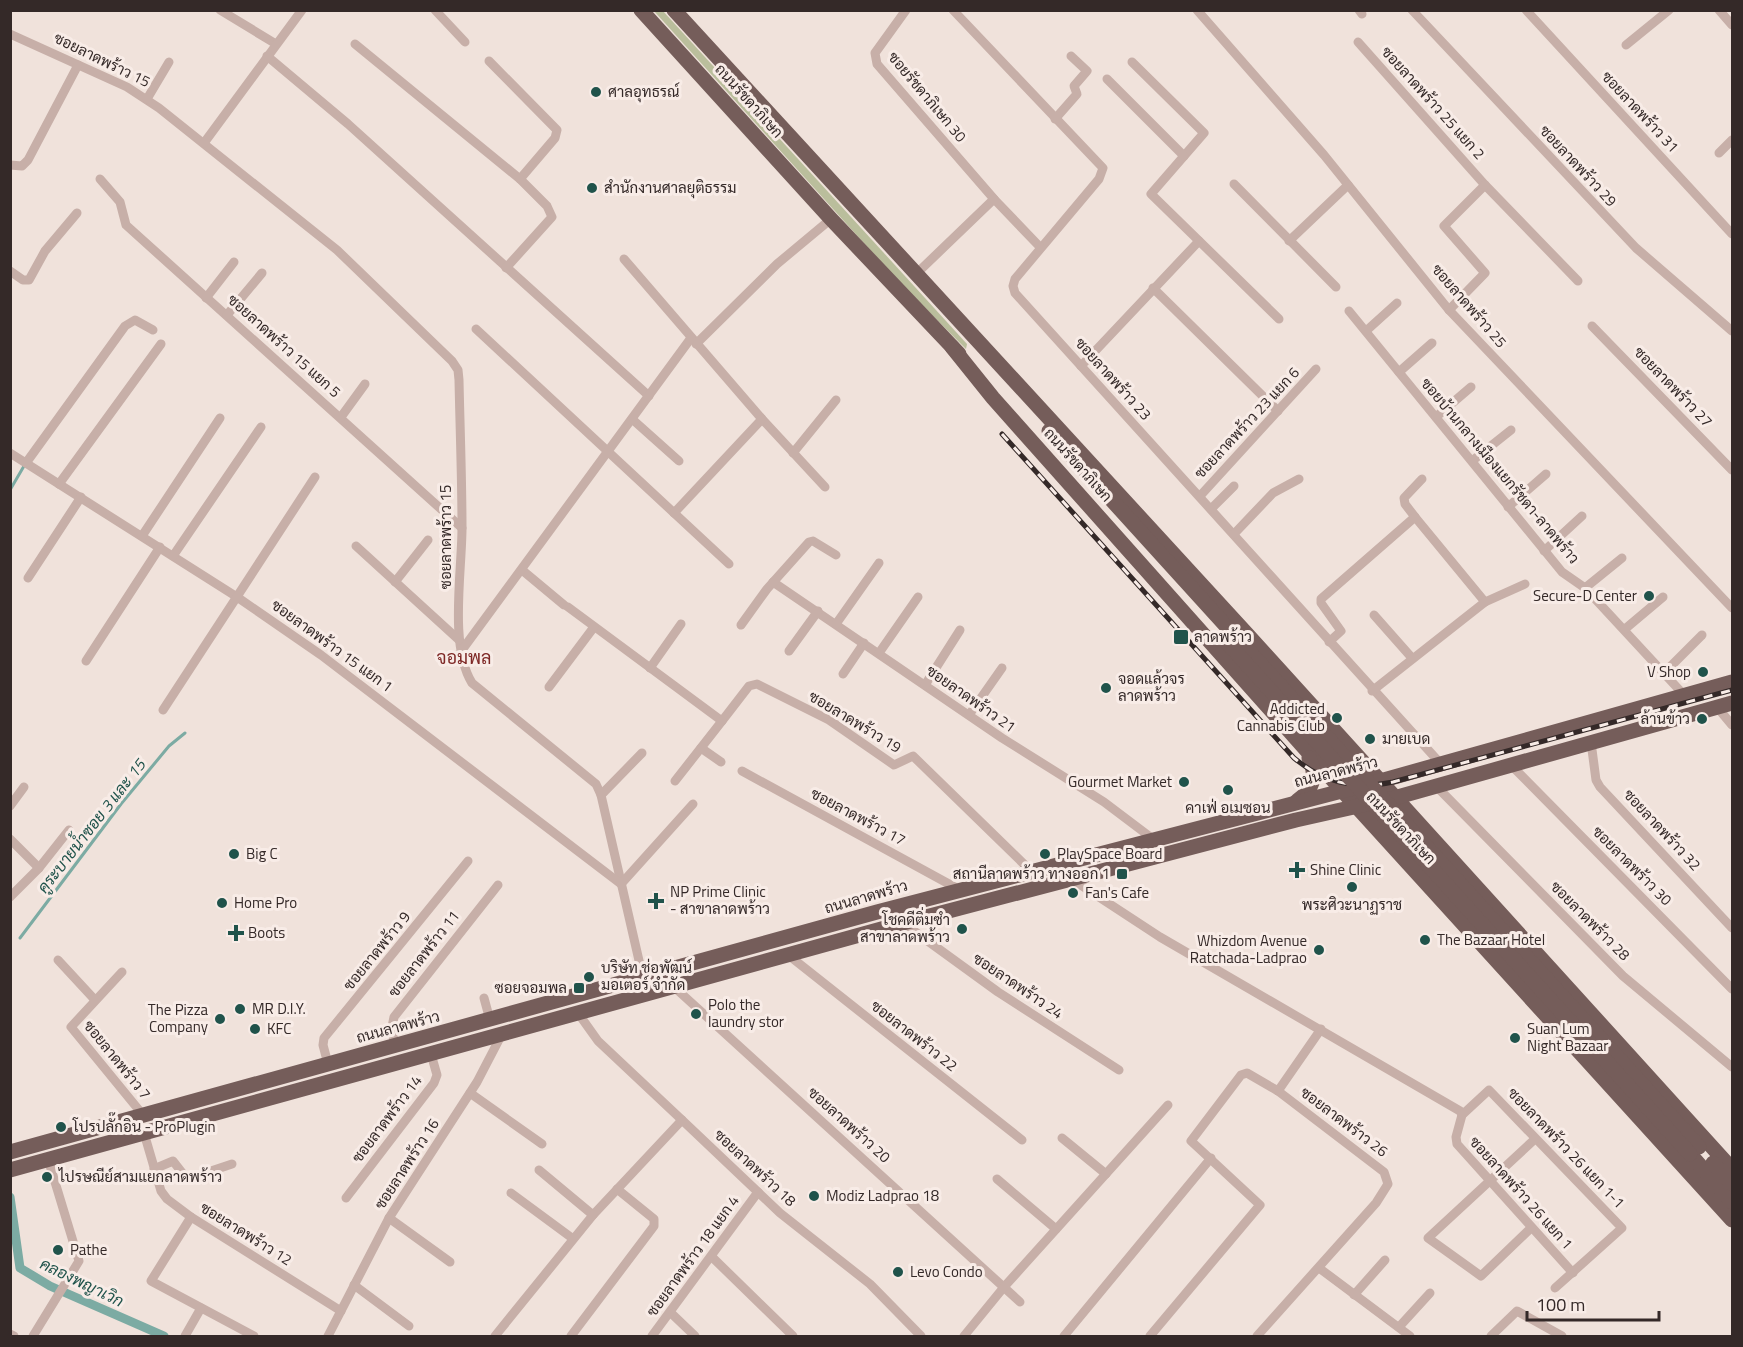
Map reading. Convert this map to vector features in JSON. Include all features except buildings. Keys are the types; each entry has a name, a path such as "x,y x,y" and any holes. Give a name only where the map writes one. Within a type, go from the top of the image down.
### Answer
{"main road":[{"name":"ถนนรัชดาภิเษก","path":"641,10 831,219 952,347 1046,434"},
{"name":"ถนนรัชดาภิเษก","path":"674,10 967,333 1247,634 1732,1169"},
{"name":"ถนนรัชดาภิเษก","path":"967,333 1046,434 1694,1151 1732,1202"},
{"name":"ถนนรัชดาภิเษก","path":"952,347 993,398 1356,806 1478,937 1732,1220"},
{"path":"1174,600 1184,604 1194,595 1196,590 1194,577"},
{"path":"1221,652 1237,659 1247,651 1249,645 1247,634"},
{"name":"ถนนลาดพร้าว","path":"10,1152 960,890 1380,781 1732,682"},
{"path":"10,1170 787,954 1394,798 1732,703"},
{"path":"1297,801 1310,789 1313,779 1312,764 1304,747"},
{"path":"1478,937 1476,926 1485,915 1501,915"},
{"path":"670,970 674,986"},
{"path":"643,978 646,994"},
{"path":"1538,1004 1536,993 1545,981 1562,982"},
{"name":"ถนนรัชดาภิเษก","path":"1694,1151 1732,1184"}],"street":[{"path":"220,10 276,44"},
{"path":"204,143 302,10"},
{"path":"435,10 465,42"},
{"name":"ซอยรัชดาภิเษก 30","path":"906,10 875,53 877,63 994,199 1040,247"},
{"name":"ซอยลาดพร้าว 23","path":"952,10 1103,168 1099,179 1015,279 1013,286 1015,293 1200,496 1372,691 1440,763"},
{"name":"ซอยลาดพร้าว 25","path":"1197,10 1348,185 1449,310 1732,608"},
{"name":"ซอยลาดพร้าว 29","path":"1412,10 1636,248 1732,331"},
{"name":"ซอยลาดพร้าว 31","path":"1526,10 1732,234"},
{"path":"1626,45 1668,10"},
{"path":"1719,10 1732,25"},
{"name":"ซอยลาดพร้าว 15","path":"11,34 147,99 337,250 452,361 458,370 459,380 462,528 461,645 464,666 472,682 594,781 601,795 643,978"},
{"name":"ซอยลาดพร้าว 25 แยก 2","path":"1358,42 1485,184 1578,281"},
{"path":"355,44 520,179 547,206 552,217 506,268"},
{"path":"267,56 348,124 649,396"},
{"path":"1055,119 1077,94 1074,86 1087,70 1071,56"},
{"path":"489,61 557,130 555,138 520,179"},
{"path":"147,99 169,62"},
{"path":"1132,62 1204,133 1151,194 1279,319"},
{"path":"10,165 22,166 28,160 78,65"},
{"path":"1107,78 1184,156"},
{"path":"1719,153 1732,140"},
{"name":"ซอยลาดพร้าว 15 แยก 5","path":"100,179 120,202 126,225 462,528"},
{"path":"1234,184 1336,287"},
{"path":"1449,310 1485,273 1444,226 1485,184"},
{"path":"1290,241 1348,185"},
{"path":"915,275 994,199"},
{"path":"10,271 23,280 29,280 45,251 77,213"},
{"path":"356,546 461,645 522,570 649,396 693,341 777,264 831,219"},
{"path":"1081,366 1198,241"},
{"path":"624,259 693,341 825,487"},
{"path":"206,298 234,262"},
{"path":"227,315 262,273"},
{"path":"1153,288 1278,411"},
{"path":"1366,331 1397,303"},
{"name":"ซอยบ้านกลางเมืองแยกรัชดา-ลาดพร้าว","path":"1349,311 1562,572 1585,588 1684,695"},
{"path":"26,463 125,326 135,320 153,330"},
{"name":"ซอยลาดพร้าว 27","path":"1592,326 1732,470"},
{"path":"476,329 729,564"},
{"path":"1399,372 1432,343"},
{"path":"60,484 161,344"},
{"name":"ซอยลาดพร้าว 23 แยก 6","path":"1200,496 1316,369"},
{"path":"341,417 365,384"},
{"path":"1436,417 1471,387"},
{"path":"793,453 836,400"},
{"path":"142,536 220,418"},
{"path":"632,419 679,461"},
{"path":"674,513 762,419"},
{"path":"173,556 261,427"},
{"path":"1472,461 1511,430"},
{"name":"ซอยลาดพร้าว 15 แยก 1","path":"10,453 237,597 338,667 621,884"},
{"path":"1509,507 1546,474"},
{"path":"163,710 315,477"},
{"path":"1234,534 1273,492 1299,479"},
{"path":"1422,479 1404,498 1405,504 1485,602"},
{"path":"1211,509 1234,486"},
{"path":"28,578 81,497"},
{"path":"1544,551 1582,516"},
{"path":"1329,642 1341,631 1321,603 1321,599 1415,517"},
{"path":"395,582 428,540"},
{"path":"741,625 773,582 810,542 836,555"},
{"path":"86,661 159,548"},
{"path":"1585,588 1622,558"},
{"path":"836,624 879,563"},
{"path":"522,570 566,606 722,722 675,781"},
{"name":"ซอยลาดพร้าว 21","path":"773,582 969,715 1104,802 1153,839"},
{"path":"1372,691 1485,602 1525,584"},
{"path":"879,653 918,597"},
{"path":"1625,629 1663,597"},
{"path":"789,651 818,611"},
{"path":"1374,615 1412,658"},
{"path":"650,668 681,624"},
{"path":"549,687 594,627"},
{"path":"925,685 960,630"},
{"path":"1664,673 1702,635"},
{"path":"843,674 864,643"},
{"path":"969,715 1002,669"},
{"name":"ซอยลาดพร้าว 19","path":"722,722 749,686 757,684 829,720 894,765 914,756 1031,871"},
{"path":"1717,707 1732,725"},
{"name":"ซอยลาดพร้าว 32","path":"1591,742 1596,780 1600,787 1732,928"},
{"path":"701,748 721,762"},
{"path":"601,795 642,753"},
{"name":"ซอยลาดพร้าว 30","path":"1510,764 1732,989"},
{"name":"ซอยลาดพร้าว 17","path":"742,771 960,890"},
{"name":"ซอยลาดพร้าว 28","path":"1436,786 1623,976 1732,1067"},
{"path":"10,806 24,787"},
{"path":"621,884 693,804"},
{"path":"10,897 39,868 69,830"},
{"path":"10,839 39,868"},
{"name":"ซอยลาดพร้าว 9","path":"328,1064 323,1045 324,1038 468,861"},
{"path":"1073,880 1160,937 1321,1029 1460,1111 1462,1115"},
{"name":"ซอยลาดพร้าว 11","path":"398,1046 391,1032 394,1017 498,885"},
{"name":"ซอยลาดพร้าว 24","path":"903,923 998,992 1119,1070"},
{"name":"ซอยลาดพร้าว 22","path":"787,954 1022,1140"},
{"path":"58,960 95,1000"},
{"name":"ซอยลาดพร้าว 7","path":"122,972 71,1028 142,1115"},
{"name":"ซอยลาดพร้าว 20","path":"674,986 1020,1302"},
{"path":"484,998 490,1020"},
{"name":"ซอยลาดพร้าว 18","path":"578,1013 598,1041 780,1213 870,1284 921,1336"},
{"name":"ซอยลาดพร้าว 26","path":"1319,1268 1376,1203 1388,1184 1384,1172 1278,1091 1321,1029"},
{"name":"ซอยลาดพร้าว 16","path":"328,1336 389,1218 470,1094 501,1034"},
{"name":"ซอยลาดพร้าว 14","path":"346,1198 434,1083 437,1075 431,1054"},
{"path":"1150,1336 1260,1205 1192,1143 1191,1138 1241,1075 1247,1073 1278,1091"},
{"name":"ซอยลาดพร้าว 26 แยก 1-1","path":"1462,1115 1489,1090 1622,1228 1573,1273"},
{"path":"470,1094 542,1144"},
{"path":"964,1336 1004,1287 1168,1105"},
{"name":"ซอยลาดพร้าว 26 แยก 1","path":"1462,1115 1456,1141 1488,1181 1573,1273"},
{"path":"495,1336 572,1238 682,1120"},
{"name":"ซอยลาดพร้าว 12","path":"144,1133 163,1195 191,1217 341,1311"},
{"path":"1062,1138 1106,1174"},
{"path":"1531,1228 1481,1276 1429,1239 1535,1139"},
{"path":"1064,1336 1211,1158"},
{"path":"33,1336 79,1261 48,1160"},
{"path":"154,1169 173,1161 187,1179 232,1164"},
{"path":"539,1170 593,1215"},
{"path":"997,1179 1056,1229"},
{"path":"571,1336 654,1226 654,1219 617,1189"},
{"name":"ซอยลาดพร้าว 18 แยก 4","path":"652,1336 758,1192"},
{"path":"511,1193 572,1238"},
{"path":"191,1217 151,1280 254,1336"},
{"path":"389,1218 450,1262"},
{"path":"712,1257 793,1336"},
{"path":"1354,1295 1385,1260"},
{"path":"1257,1336 1319,1268 1410,1336"},
{"path":"1555,1288 1573,1273"},
{"path":"354,1285 409,1326"},
{"path":"1398,1327 1430,1293"},
{"path":"186,1336 201,1308"},
{"path":"1491,1336 1517,1311 1562,1336"},
{"path":"671,1312 695,1336"}],"green space":[{"path":"654,11 663,11 967,344 966,349 900,283"}],"waterway":[{"name":"คูระบายน้ำซอย 3 และ 15","path":"10,490 24,466"},
{"name":"คูระบายน้ำซอย 3 และ 15","path":"20,938 121,804 169,746 185,733"},
{"name":"คลองพญาเวิก","path":"10,1197 20,1268 50,1286 164,1336"}],"railway":[{"path":"1002,434 1294,758 1305,767 1328,779 1353,785 1393,782 1732,690"}],"place":[{"name":"ศาลอุทธรณ์","path":"596,92"},
{"name":"สำนักงานศาลยุติธรรม","path":"592,188"},
{"name":"Secure-D Center","path":"1649,596"},
{"name":"ลาดพร้าว","path":"1181,637"},
{"name":"V Shop","path":"1703,672"},
{"name":"จอดแล้วจร ลาดพร้าว","path":"1106,688"},
{"name":"Addicted Cannabis Club","path":"1337,718"},
{"name":"ล้านข้าว","path":"1702,719"},
{"name":"มายเบด","path":"1370,739"},
{"name":"Gourmet Market","path":"1184,782"},
{"name":"คาเฟ่ อเมซอน","path":"1228,790"},
{"name":"Big C","path":"234,854"},
{"name":"PlaySpace Board","path":"1045,854"},
{"name":"Shine Clinic","path":"1297,870"},
{"name":"สถานีลาดพร้าว ทางออก 1","path":"1122,874"},
{"name":"พระศิวะนาฏราช","path":"1352,887"},
{"name":"Fan's Cafe","path":"1073,893"},
{"name":"NP Prime Clinic - สาขาลาดพร้าว","path":"656,901"},
{"name":"Home Pro","path":"222,903"},
{"name":"โชคดีติ่มซำ สาขาลาดพร้าว","path":"962,929"},
{"name":"Boots","path":"236,933"},
{"name":"The Bazaar Hotel","path":"1425,940"},
{"name":"Whizdom Avenue Ratchada-Ladprao","path":"1319,950"},
{"name":"บริษัท ช่อพัฒน์ มอเตอร์ จำกัด","path":"589,977"},
{"name":"ซอยจอมพล","path":"579,988"},
{"name":"MR D.I.Y.","path":"240,1009"},
{"name":"Polo the laundry stor","path":"696,1014"},
{"name":"The Pizza Company","path":"220,1019"},
{"name":"KFC","path":"255,1029"},
{"name":"Suan Lum Night Bazaar","path":"1515,1038"},
{"name":"โปรปลั๊กอิน - ProPlugin","path":"61,1127"},
{"name":"ไปรษณีย์สามแยกลาดพร้าว","path":"47,1177"},
{"name":"Modiz Ladprao 18","path":"814,1196"},
{"name":"Pathe","path":"58,1250"},
{"name":"Levo Condo","path":"898,1272"}],"district":[{"name":"จอมพล","path":"464,658"}]}
